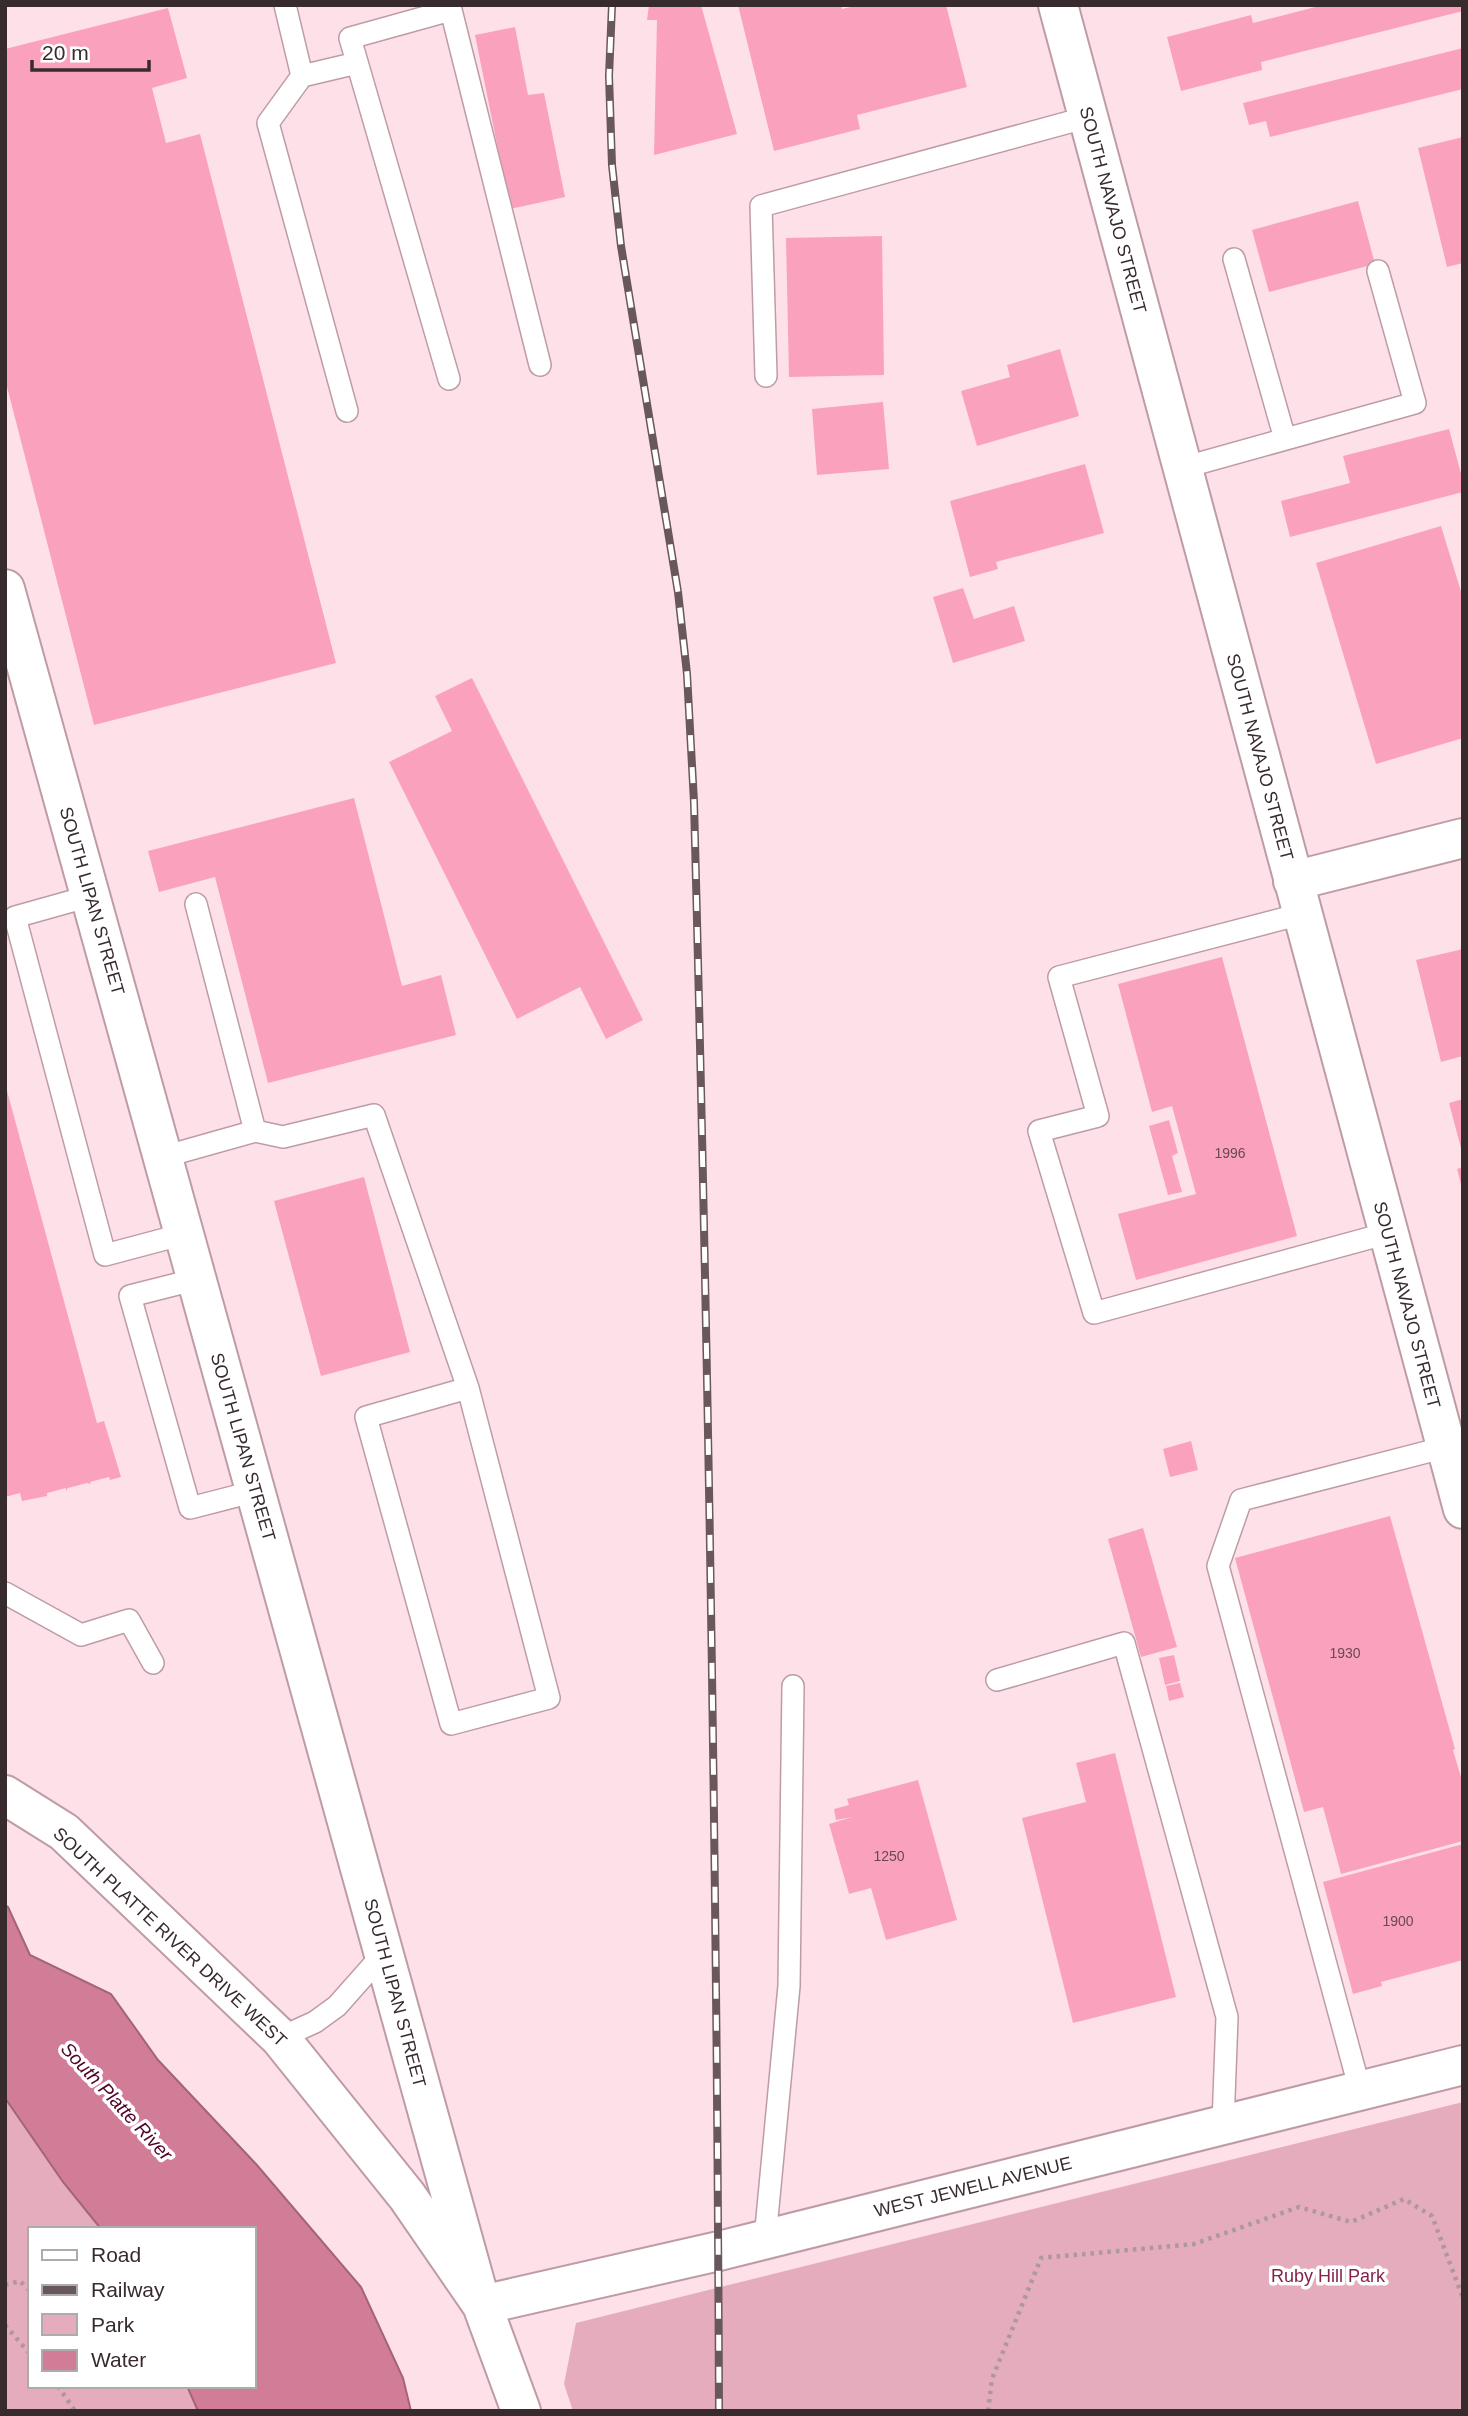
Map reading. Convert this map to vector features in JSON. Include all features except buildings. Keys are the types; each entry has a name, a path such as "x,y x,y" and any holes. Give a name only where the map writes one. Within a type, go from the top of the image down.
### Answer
{"street":[{"name":"SOUTH NAVAJO STREET","path":"1058,5 1463,1509"},
{"name":"SOUTH LIPAN STREET","path":"5,589 16,668 90,896 482,2305"},
{"path":"1297,897 1463,838"},
{"name":"SOUTH PLATTE RIVER DRIVE WEST","path":"5,1795 64,1832 280,2038 407,2196 482,2305 521,2411"},
{"name":"WEST JEWELL AVENUE","path":"482,2305 765,2239 1463,2065"}],"lane":[{"path":"285,5 302,76"},
{"path":"449,379 350,38 443,8 450,10 540,365"},
{"path":"347,411 268,123 302,76 357,63"},
{"path":"766,376 761,206 1088,117"},
{"path":"1234,259 1285,439"},
{"path":"1182,468 1415,403 1378,271"},
{"path":"90,896 15,917 104,1255 184,1234"},
{"path":"1297,897 1059,978 1098,1116 1039,1131 1094,1313 1388,1233"},
{"path":"196,904 255,1131"},
{"path":"163,1157 255,1131 283,1137 374,1115 468,1388 550,1698 451,1724 366,1417 468,1388"},
{"path":"197,1279 130,1296 190,1508 256,1491"},
{"path":"1360,2090 1218,1566 1241,1500 1446,1447"},
{"path":"5,1593 81,1634 129,1620 153,1663"},
{"path":"997,1680 1124,1643 1227,2017 1223,2124"},
{"path":"765,2239 789,1986 793,1686"},
{"path":"280,2038 315,2022 337,2007 384,1953"}],"path":[{"path":"988,2411 992,2379 1041,2258 1194,2244 1299,2207 1351,2222 1404,2199 1432,2216 1463,2298"},
{"path":"5,2285 20,2281 28,2289"},
{"path":"5,2325 28,2352"},
{"path":"59,2388 75,2411"}],"green space":[{"path":"5,2098 63,2182 99,2227 28,2227 28,2388 188,2388 198,2411 5,2411"},
{"name":"Ruby Hill Park","path":"1463,2102 1463,2411 573,2411 564,2384 576,2323"}],"water":[{"name":"South Platte River","path":"5,1905 30,1955 111,1994 158,2060 256,2164 361,2287 403,2378 411,2411 198,2411 188,2388 256,2388 256,2227 99,2227 63,2182 5,2098"}],"railway":[{"path":"612,5 609,76 612,165 621,246 678,592 687,674 694,802 711,1606 719,2411"}]}
